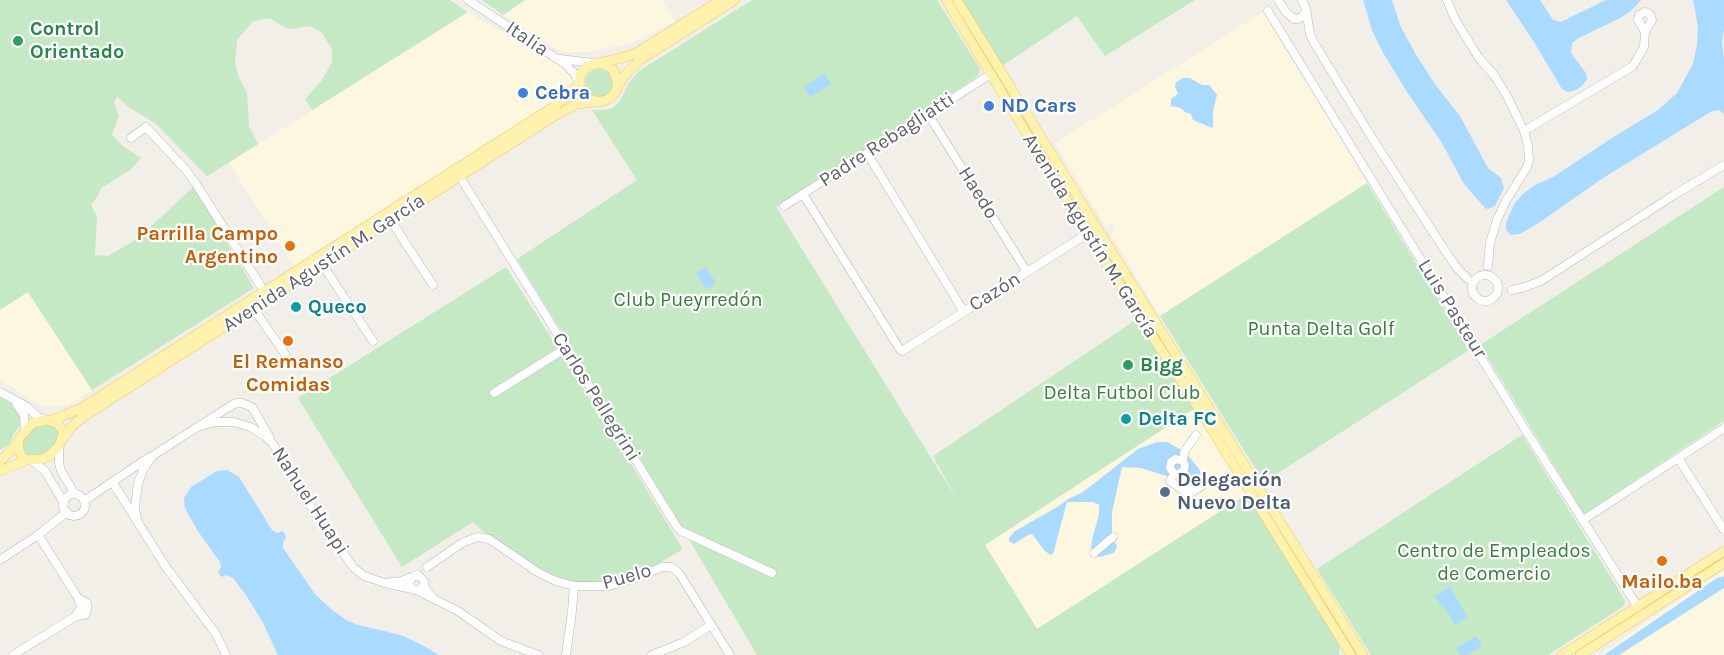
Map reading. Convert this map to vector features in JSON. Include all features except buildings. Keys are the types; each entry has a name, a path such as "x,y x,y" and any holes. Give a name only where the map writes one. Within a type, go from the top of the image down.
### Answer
{"main road":[{"path":"720,0 636,53 587,66 583,70 579,83 582,93 586,98 597,102 609,99 624,75 640,60 735,0"},
{"name":"Avenida Agustín M. García","path":"946,0 1087,234 1191,396 1351,655"},
{"name":"Avenida Agustín M. García","path":"957,0 1363,655"},
{"path":"596,63 610,67 614,71 618,86"},
{"name":"Avenida Agustín M. García","path":"50,420 80,409 553,107 579,83"},
{"name":"Avenida Agustín M. García","path":"60,444 73,425 83,417 322,264 567,109 577,104 597,102"},
{"path":"0,461 12,450 25,430 33,423 50,420 57,423 63,431 60,444 50,455 0,471"},
{"path":"18,442 23,458 29,460"},
{"path":"1563,655 1724,551"},
{"path":"1580,655 1724,563"}],"street":[{"name":"Italia","path":"468,0 569,67 579,83"},
{"path":"1278,0 1286,12 1310,34 1372,138 1454,264 1475,278 1495,279 1512,290"},
{"path":"1302,0 1306,9 1310,34"},
{"path":"1447,0 1455,20 1501,85 1524,131 1529,153 1527,168 1497,220 1489,252 1488,267 1495,279 1497,294"},
{"path":"1293,19 1302,17 1306,9"},
{"name":"Luis Pasteur","path":"1268,11 1638,607"},
{"path":"1524,131 1628,70 1641,54 1645,32"},
{"name":"Italia","path":"556,58 596,63"},
{"name":"Padre Rebagliatti","path":"784,206 991,74"},
{"name":"Haedo","path":"928,114 1027,272"},
{"path":"131,138 147,127 186,170 264,291"},
{"path":"867,153 964,312"},
{"path":"1488,267 1475,278 1472,288 1475,296 1488,301 1497,294 1526,287 1547,278 1724,165"},
{"name":"Carlos Pellegrini","path":"460,177 676,527 772,573"},
{"name":"Cazón","path":"803,194 902,351 1087,234"},
{"path":"391,221 433,285"},
{"path":"322,264 373,341"},
{"path":"253,308 285,354"},
{"path":"494,393 566,348"},
{"path":"0,392 26,406 38,417 50,420"},
{"path":"14,401 24,415 25,430"},
{"path":"84,501 236,403 252,407 273,444"},
{"name":"Nahuel Huapi","path":"198,427 215,422 241,424 265,436 273,444 304,497 353,567 364,576 414,589 458,611 501,641 538,655"},
{"path":"1583,520 1724,428"},
{"path":"1188,493 1170,481 1184,470 1185,452 1196,435"},
{"path":"60,444 61,471 75,494"},
{"path":"137,520 135,507 138,483 152,456"},
{"path":"1678,458 1724,530"},
{"path":"1183,462 1176,459 1171,462 1170,468 1178,473 1188,485 1188,493"},
{"path":"29,460 45,471 67,512 74,515 81,513 85,508 81,496 75,494 67,497 64,503"},
{"path":"113,483 166,567 216,634 226,655"},
{"path":"1188,493 1202,486"},
{"path":"0,560 38,535 67,512"},
{"path":"13,655 76,616 85,615 87,610 87,603 78,598 38,535"},
{"name":"Puelo","path":"414,576 471,538 483,537 496,543 539,573 574,586 609,586 662,567 671,567 679,573 730,655"},
{"path":"1095,554 1113,537"},
{"path":"414,576 409,583 414,589 421,589 427,567"},
{"path":"385,583 402,581 414,576 422,577 425,588 434,599"},
{"path":"567,655 574,586"},
{"path":"653,655 684,642 711,625"}],"shaded area":[{"path":"525,0 662,0 675,21 632,43 588,52 561,52 503,15"},
{"path":"468,12 569,71 573,80 572,89 294,266 229,163"},
{"path":"1263,12 1367,183 1160,316 1110,233 1115,229 1112,224 1106,227 1055,143"},
{"path":"28,292 92,390 68,405 41,406 0,379 0,310"},
{"path":"1197,407 1250,492 1037,629 985,545"},
{"path":"1724,570 1724,655 1600,655 1628,635"}],"green space":[{"path":"0,0 450,0 468,12 312,110 305,99 322,80 332,62 332,49 321,32 310,26 291,29 270,18 253,21 237,40 235,62 238,76 247,93 249,126 258,144 207,176 155,123 128,107 117,96 114,103 119,115 112,135 141,158 130,170 101,188 91,205 97,217 95,255 108,256 139,238 194,186 254,288 92,390 28,292 0,310"},
{"path":"482,0 525,0 503,15"},
{"path":"752,0 937,0 980,69 978,76 776,207 957,500 933,456 1140,317 1197,407 985,545 1037,629 1250,492 1338,641 1339,655 757,655 670,507 517,259 637,180 592,110 606,110 614,107 639,71"},
{"path":"950,0 953,0 1358,655 1355,655 1282,539"},
{"path":"961,0 1195,0 1105,56 1077,16 1002,66"},
{"path":"599,69 609,73 613,83 609,93 599,97 589,93 585,83 589,73"},
{"name":"Punta Delta Golf","path":"1367,183 1469,350 1264,482 1160,316"},
{"path":"1724,187 1724,421 1584,514 1480,345"},
{"path":"506,267 683,549 644,572 599,585 585,585 561,580 541,572 488,536 473,522 402,567 298,398"},
{"path":"0,396 14,405 22,420 10,444 0,450"},
{"path":"45,423 57,429 59,436 57,441 52,449 42,455 29,456 24,452 22,441 31,429"},
{"name":"Centro de Empleados de Comercio","path":"1522,435 1625,600 1624,606 1548,655 1371,655 1317,569"}],"water":[{"path":"1363,0 1392,0 1400,25 1416,55 1460,116 1488,168 1501,178 1504,188 1495,206 1485,208 1464,184 1442,143 1382,51 1372,30"},
{"path":"1506,0 1540,0 1553,20 1561,22 1606,0 1641,0 1622,17 1572,43 1571,53 1586,73 1587,79 1576,90 1568,92 1562,89"},
{"path":"1693,0 1724,0 1722,42 1724,114 1719,110 1712,111 1603,178 1540,222 1520,234 1511,235 1506,230 1506,223 1514,204 1524,193 1658,110 1677,93 1693,64 1697,45 1698,27"},
{"path":"824,74 831,84 810,97 804,87"},
{"path":"1183,78 1190,78 1202,85 1209,85 1217,95 1212,128 1193,120 1191,114 1181,108 1171,106 1171,99 1178,94 1176,82"},
{"path":"706,267 716,283 706,289 696,273"},
{"path":"1157,442 1167,442 1185,452 1200,470 1201,483 1190,491 1167,476 1140,468 1122,467 1112,512 1112,537 1117,546 1114,553 1099,557 1091,548 1099,514 1099,505 1093,502 1067,502 1053,554 1050,555 1044,550 1032,534 1014,544 1009,541 1015,531 1083,492 1138,449"},
{"path":"227,470 239,477 272,530 277,533 282,531 285,534 283,548 315,594 331,609 346,620 401,635 439,655 278,655 262,621 246,595 233,578 226,575 222,577 218,572 221,567 220,562 197,530 185,508 184,498 191,487 217,471"},
{"path":"1724,576 1724,588 1619,655 1604,655 1717,578"},
{"path":"1450,586 1467,617 1455,625 1435,596"},
{"path":"1476,636 1482,646 1467,655 1460,655 1456,648"}],"place":[{"name":"Control Orientado","path":"18,41"},
{"name":"Cebra","path":"523,93"},
{"name":"ND Cars","path":"989,106"},
{"name":"Parrilla Campo Argentino","path":"290,246"},
{"name":"Queco","path":"296,307"},
{"name":"El Remanso Comidas","path":"288,341"},
{"name":"Bigg","path":"1128,365"},
{"name":"Delta FC","path":"1126,419"},
{"name":"Delegación Nuevo Delta","path":"1165,492"},
{"name":"Mailo.ba","path":"1662,561"}],"park label":[{"name":"Club Pueyrredón","path":"688,300"},
{"name":"Delta Futbol Club","path":"1122,393"}]}
